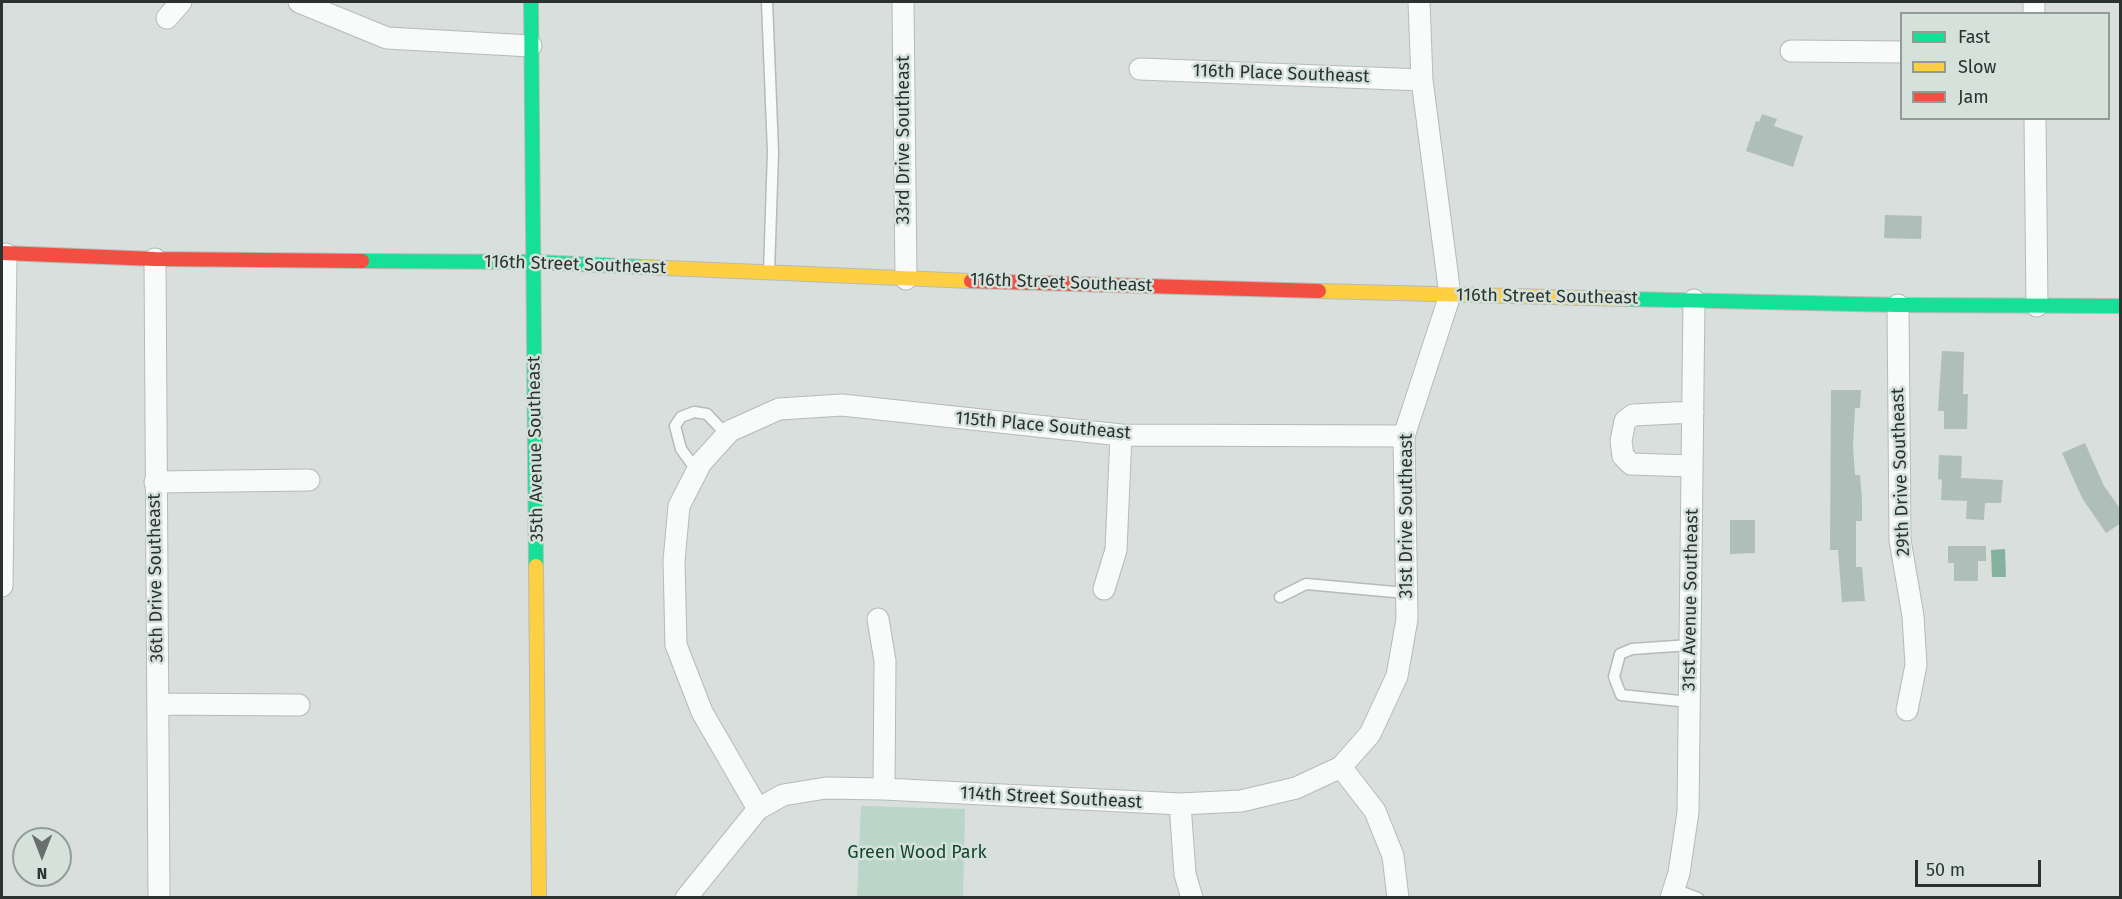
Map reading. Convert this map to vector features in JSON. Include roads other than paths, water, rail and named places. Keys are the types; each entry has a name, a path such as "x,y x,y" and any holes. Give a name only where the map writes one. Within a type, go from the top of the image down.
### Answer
{"street":[{"path":"166,18 181,2"},
{"path":"299,2 387,38 531,46"},
{"name":"35th Avenue Southeast","path":"531,2 539,897"},
{"name":"33rd Drive Southeast","path":"903,2 906,279"},
{"name":"31st Drive Southeast","path":"1341,767 1370,735 1397,676 1407,619 1404,436 1450,295 1422,80 1419,2"},
{"path":"1791,51 1900,52"},
{"name":"116th Place Southeast","path":"1140,69 1422,80"},
{"path":"2035,120 2037,306"},
{"path":"2,586 4,253"},
{"name":"116th Street Southeast","path":"4,253 155,259 534,262 906,279 1450,295 1898,305 2121,306"},
{"name":"36th Drive Southeast","path":"155,259 159,897"},
{"name":"31st Avenue Southeast","path":"1672,893 1679,873 1688,812 1694,300"},
{"name":"29th Drive Southeast","path":"1898,305 1900,540 1913,616 1916,664 1907,710"},
{"name":"115th Place Southeast","path":"758,809 702,712 676,645 674,561 679,506 699,467 727,435 779,409 842,405 1121,435 1404,436"},
{"path":"1692,466 1631,464 1623,456 1621,441 1625,421 1633,415 1693,412"},
{"path":"1104,589 1116,550 1121,435"},
{"path":"155,482 309,480"},
{"path":"878,619 885,661 884,789"},
{"path":"158,704 299,705"},
{"path":"1341,767 1375,811 1394,856 1398,897"},
{"name":"114th Street Southeast","path":"758,809 783,795 826,788 1180,804 1241,801 1296,788 1341,767"},
{"path":"1180,804 1185,874 1192,897"},
{"path":"686,897 758,809"}],"lane":[{"path":"767,2 773,152 769,273"},
{"path":"699,467 681,449 675,426 681,417 694,412 707,414 727,435"},
{"path":"1280,597 1306,584 1406,593"},
{"path":"1689,702 1622,695 1614,677 1620,654 1632,649 1690,645"},
{"path":"1672,893 1698,897"}],"park label":[{"name":"Green Wood Park","path":"917,853"}]}
